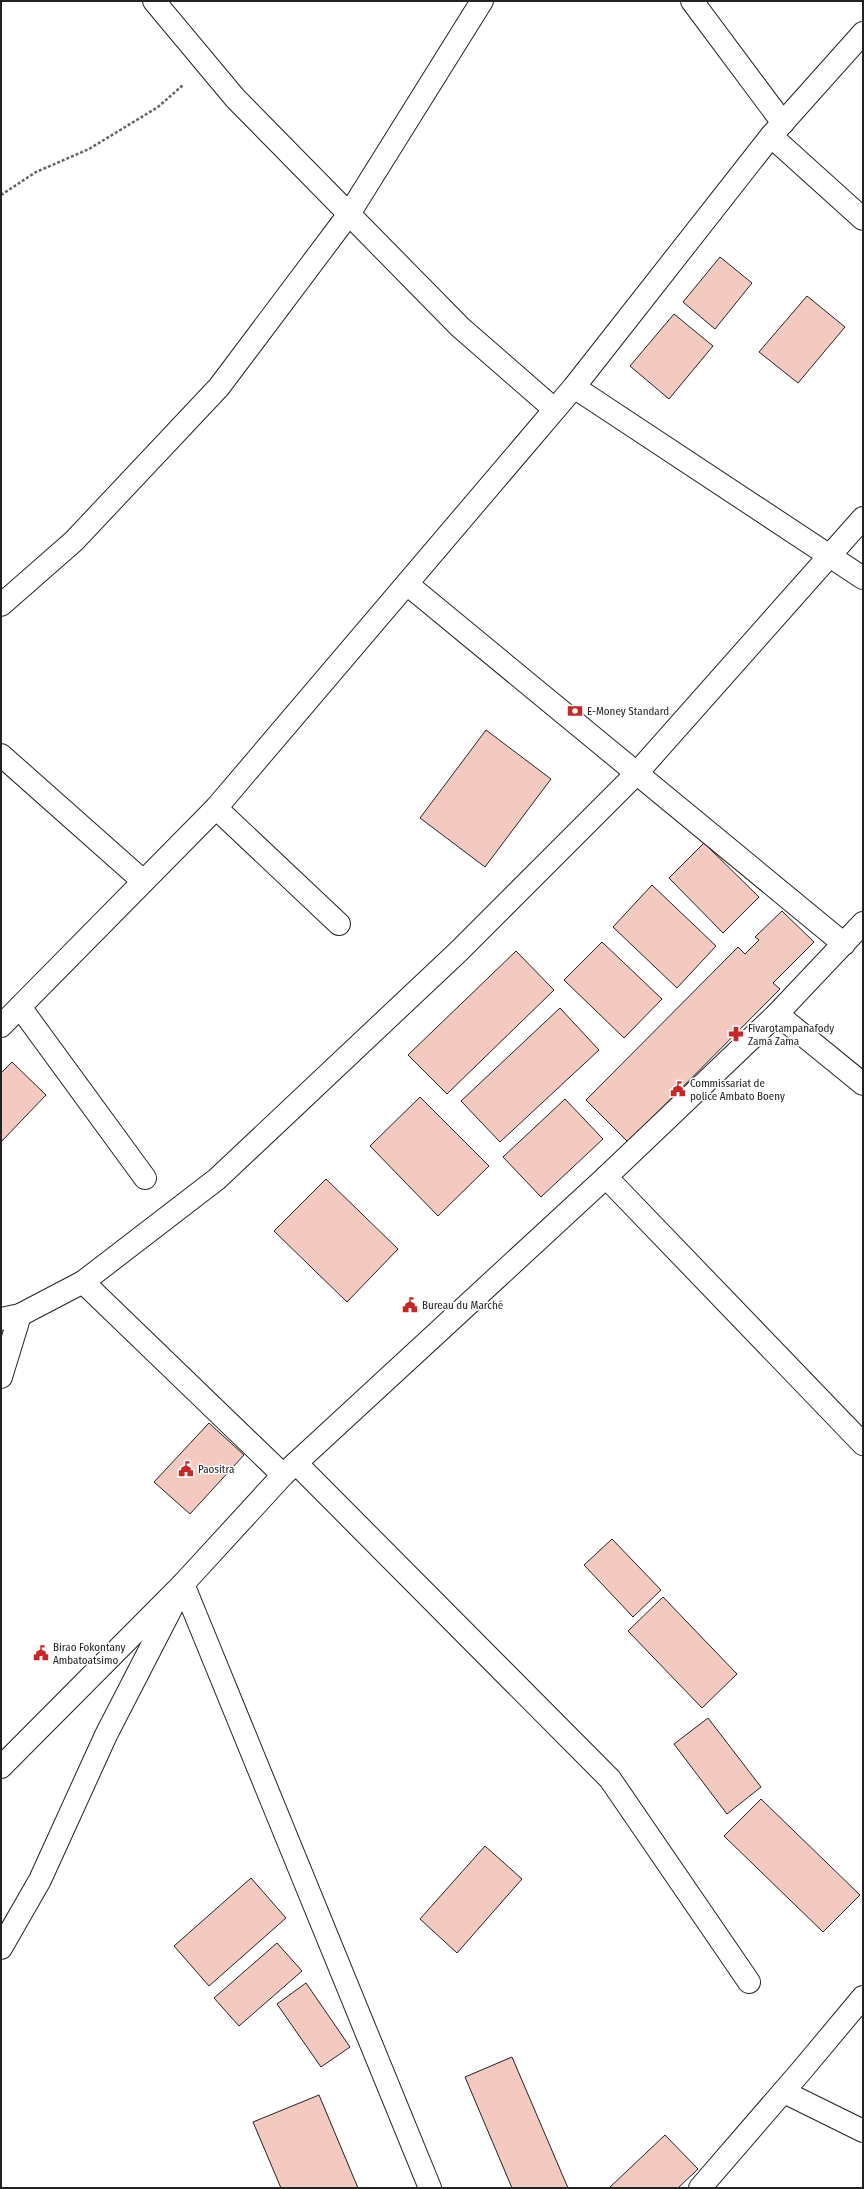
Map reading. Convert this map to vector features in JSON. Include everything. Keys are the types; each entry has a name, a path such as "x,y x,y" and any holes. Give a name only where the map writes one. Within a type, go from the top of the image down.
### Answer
{"street":[{"path":"154,1 235,98 460,327 554,410"},
{"path":"1,605 74,541 219,387 350,214 482,1"},
{"path":"692,1 777,130 863,219"},
{"path":"1,1026 216,808 574,387 777,130 863,33"},
{"path":"574,387 863,578"},
{"path":"1,1377 10,1317 83,1282 217,1179 459,951 636,774 863,518"},
{"path":"407,584 844,944"},
{"path":"1,755 143,881"},
{"path":"216,808 339,924"},
{"path":"1,1767 183,1584 290,1469 606,1177 777,1014 863,923"},
{"path":"20,1007 145,1178"},
{"path":"777,1014 863,1084"},
{"path":"606,1177 863,1444"},
{"path":"83,1282 290,1469 610,1779 748,1982"},
{"path":"1,1948 40,1880 106,1734 183,1584"},
{"path":"183,1584 430,2188"},
{"path":"700,2188 784,2092 863,1997"},
{"path":"784,2092 863,2131"}],"path":[{"path":"1,195 36,172 89,149 158,107 206,64"}],"building":[{"path":"720,257 752,283 715,329 683,302"},
{"path":"807,296 845,327 798,383 759,352"},
{"path":"674,314 713,346 669,399 630,366"},
{"path":"486,730 551,779 485,867 420,818"},
{"path":"704,843 759,897 723,933 669,878"},
{"path":"652,885 716,946 677,988 613,927"},
{"path":"782,911 814,942 773,983 780,989 628,1142 586,1100 738,947 745,954 759,940 755,937"},
{"path":"602,942 662,999 624,1038 564,980"},
{"path":"516,951 554,990 447,1094 408,1055"},
{"path":"560,1008 599,1050 500,1142 461,1101"},
{"path":"12,1062 46,1095 1,1142 1,1073"},
{"path":"420,1097 489,1166 438,1216 370,1146"},
{"path":"565,1099 603,1139 541,1197 503,1157"},
{"path":"326,1179 398,1249 347,1302 274,1231"},
{"path":"209,1423 244,1455 190,1514 154,1482"},
{"path":"612,1539 661,1590 633,1617 584,1565"},
{"path":"663,1597 737,1674 702,1708 628,1631"},
{"path":"708,1718 761,1787 727,1814 674,1744"},
{"path":"761,1799 860,1895 823,1932 724,1836"},
{"path":"485,1846 522,1879 457,1953 420,1919"},
{"path":"251,1878 286,1918 209,1986 174,1946"},
{"path":"277,1943 302,1971 239,2026 214,1998"},
{"path":"306,1983 350,2047 321,2067 277,2004"},
{"path":"512,2057 568,2188 512,2188 465,2077"},
{"path":"319,2095 358,2188 281,2188 253,2122"},
{"path":"665,2135 698,2169 678,2188 609,2188"}],"place":[{"name":"E-Money Standard","path":"575,711"},
{"name":"Fivarotampanafody Zama Zama","path":"736,1034"},
{"name":"Commissariat de police Ambato Boeny","path":"678,1089"},
{"name":"Bureau du Marché","path":"410,1305"},
{"name":"Paositra","path":"186,1469"},
{"name":"Birao Fokontany Ambatoatsimo","path":"41,1653"}]}
